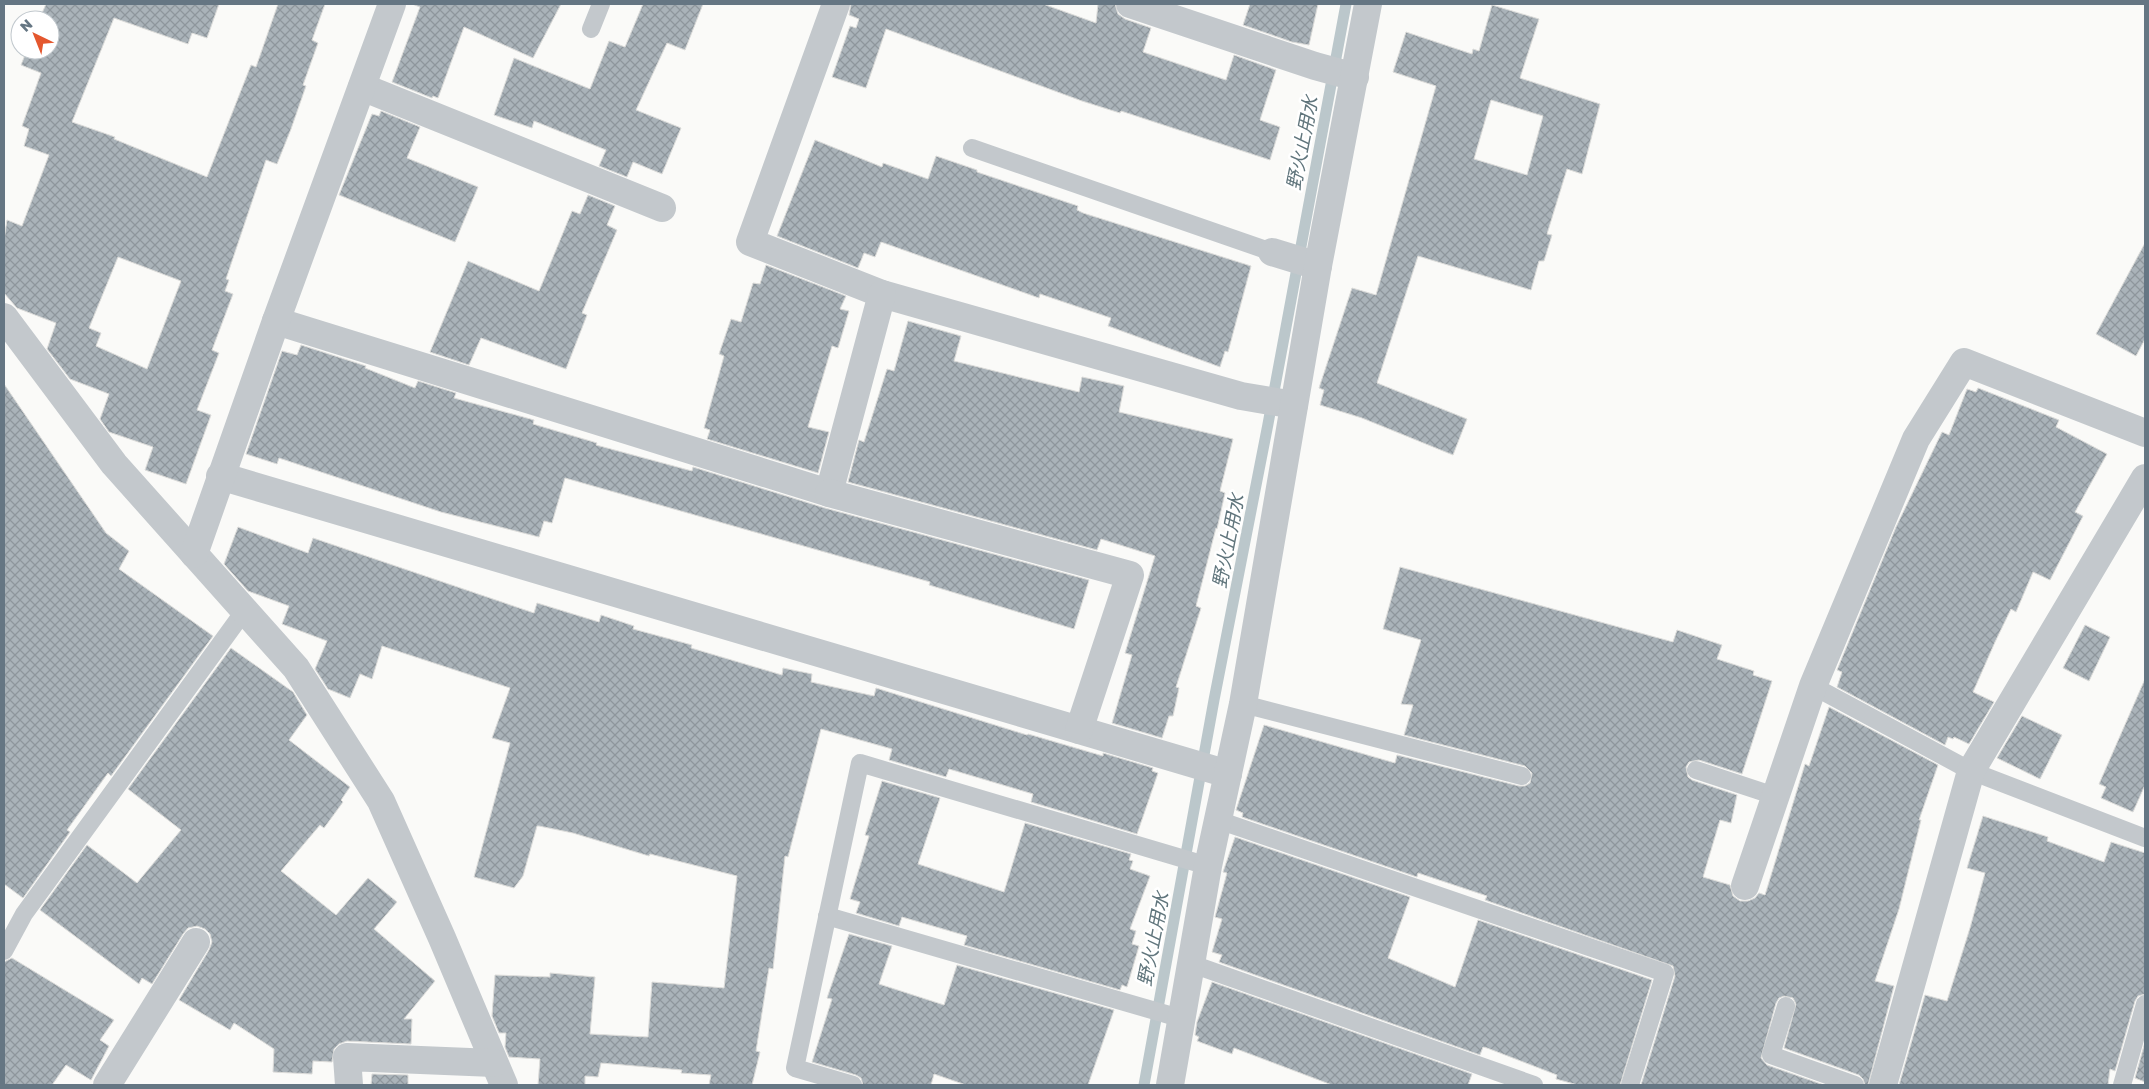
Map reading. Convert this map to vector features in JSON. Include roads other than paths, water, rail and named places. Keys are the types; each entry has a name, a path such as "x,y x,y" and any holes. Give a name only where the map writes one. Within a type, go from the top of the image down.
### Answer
{"street":[{"path":"194,554 220,476 392,4"},
{"path":"836,4 750,242 882,294 1241,396 1292,405"},
{"path":"1130,4 1315,66 1353,76"},
{"path":"1170,1085 1176,1017 1192,964 1204,865 1218,820 1222,772 1243,704 1316,265 1368,4"},
{"path":"362,87 662,208"},
{"path":"1272,252 1316,265"},
{"path":"828,493 882,294"},
{"path":"4,317 114,464 296,668 381,801 442,938 499,1074 347,1057 349,1085"},
{"path":"276,321 828,493 1130,575 1079,730"},
{"path":"1745,886 1813,686 1916,439 1964,362 2145,433"},
{"path":"220,476 1222,772"},
{"path":"1883,1085 1971,771 2145,478"},
{"path":"107,1085 196,942"}],"lane":[{"path":"591,29 601,4"},
{"path":"972,148 1272,252"},
{"path":"4,951 24,914 245,610"},
{"path":"1813,686 1971,771 2145,838"},
{"path":"1243,704 1522,776"},
{"path":"853,1085 795,1068 860,763 1204,865"},
{"path":"1696,770 1775,796"},
{"path":"1218,820 1665,973 1630,1085"},
{"path":"827,916 1176,1017"},
{"path":"1192,964 1534,1085"},
{"path":"2122,1085 2145,1004"},
{"path":"1786,1006 1771,1054 1855,1085"}],"waterway":[{"name":"野火止用水","path":"1144,1085 1214,700 1268,424 1346,4"}]}
